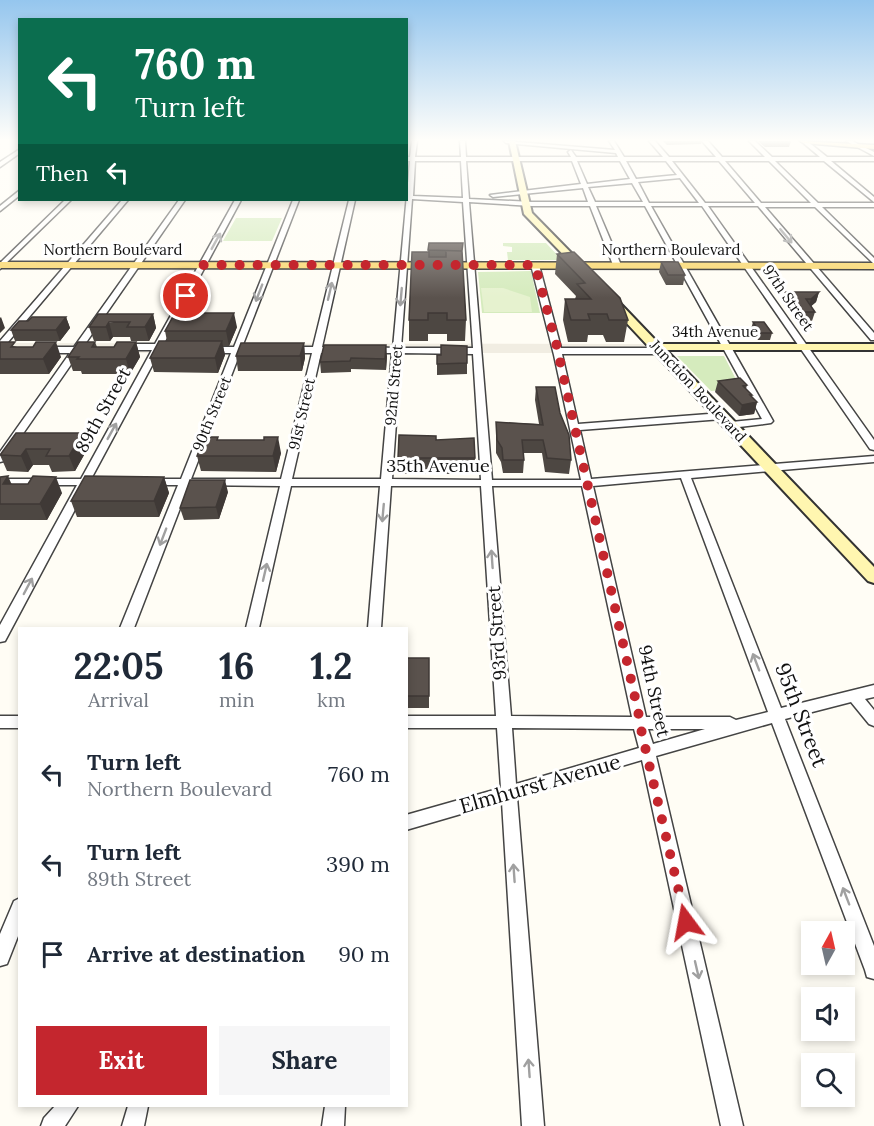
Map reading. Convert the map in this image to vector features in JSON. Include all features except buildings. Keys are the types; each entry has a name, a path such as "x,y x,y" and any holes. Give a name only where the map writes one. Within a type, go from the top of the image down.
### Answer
{"main road":[{"path":"524,194 528,214 590,277"},
{"name":"Northern Boulevard","path":"1,266 812,266 874,264"},
{"name":"Junction Boulevard","path":"603,291 874,577"},
{"name":"34th Avenue","path":"659,349 874,349"}],"street":[{"name":"93rd Street","path":"466,194 533,1126"},
{"path":"466,200 470,197 517,194"},
{"path":"588,194 617,265"},
{"path":"574,427 768,421 642,194"},
{"name":"97th Street","path":"694,194 874,447"},
{"path":"750,194 874,338"},
{"path":"805,194 874,264"},
{"path":"0,196 18,195"},
{"path":"0,209 18,195"},
{"path":"408,197 526,204 816,205 874,202"},
{"path":"1,266 67,201"},
{"path":"0,348 124,201"},
{"path":"0,459 181,201"},
{"name":"89th Street","path":"0,637 159,349 237,201"},
{"name":"90th Street","path":"128,627 296,201"},
{"name":"91st Street","path":"252,627 352,201"},
{"name":"92nd Street","path":"374,627 408,201"},
{"name":"94th Street","path":"535,265 557,349 732,1126"},
{"path":"0,348 13,349"},
{"path":"35,349 97,349"},
{"path":"113,349 159,349"},
{"path":"196,350 344,349"},
{"path":"360,349 477,349"},
{"name":"34th Avenue","path":"557,349 659,349"},
{"name":"35th Avenue","path":"134,482 587,483 874,459"},
{"name":"95th Street","path":"685,476 874,970"},
{"path":"0,482 113,482"},
{"name":"Elmhurst Avenue","path":"408,822 747,723 874,691"},
{"path":"855,697 874,720"},
{"path":"0,722 18,722"},
{"path":"408,722 747,723"},
{"path":"0,957 18,912"},
{"path":"52,1126 67,1107"},
{"path":"133,1126 138,1107"},
{"path":"333,1126 335,1107"}],"green space":[{"path":"236,218 282,218 272,241 223,241"},
{"path":"503,243 546,243 562,260 508,260 507,252 512,252 512,247 503,246"},
{"path":"531,271 540,313 482,313 478,272"},
{"path":"481,288 503,288 530,297 532,312 484,312"},
{"path":"677,356 724,356 741,389 711,391"}],"shaded area":[{"path":"0,343 647,344 655,353 0,353"}],"route":[{"path":"186,296 203,265 535,265 556,343 686,922"}]}
